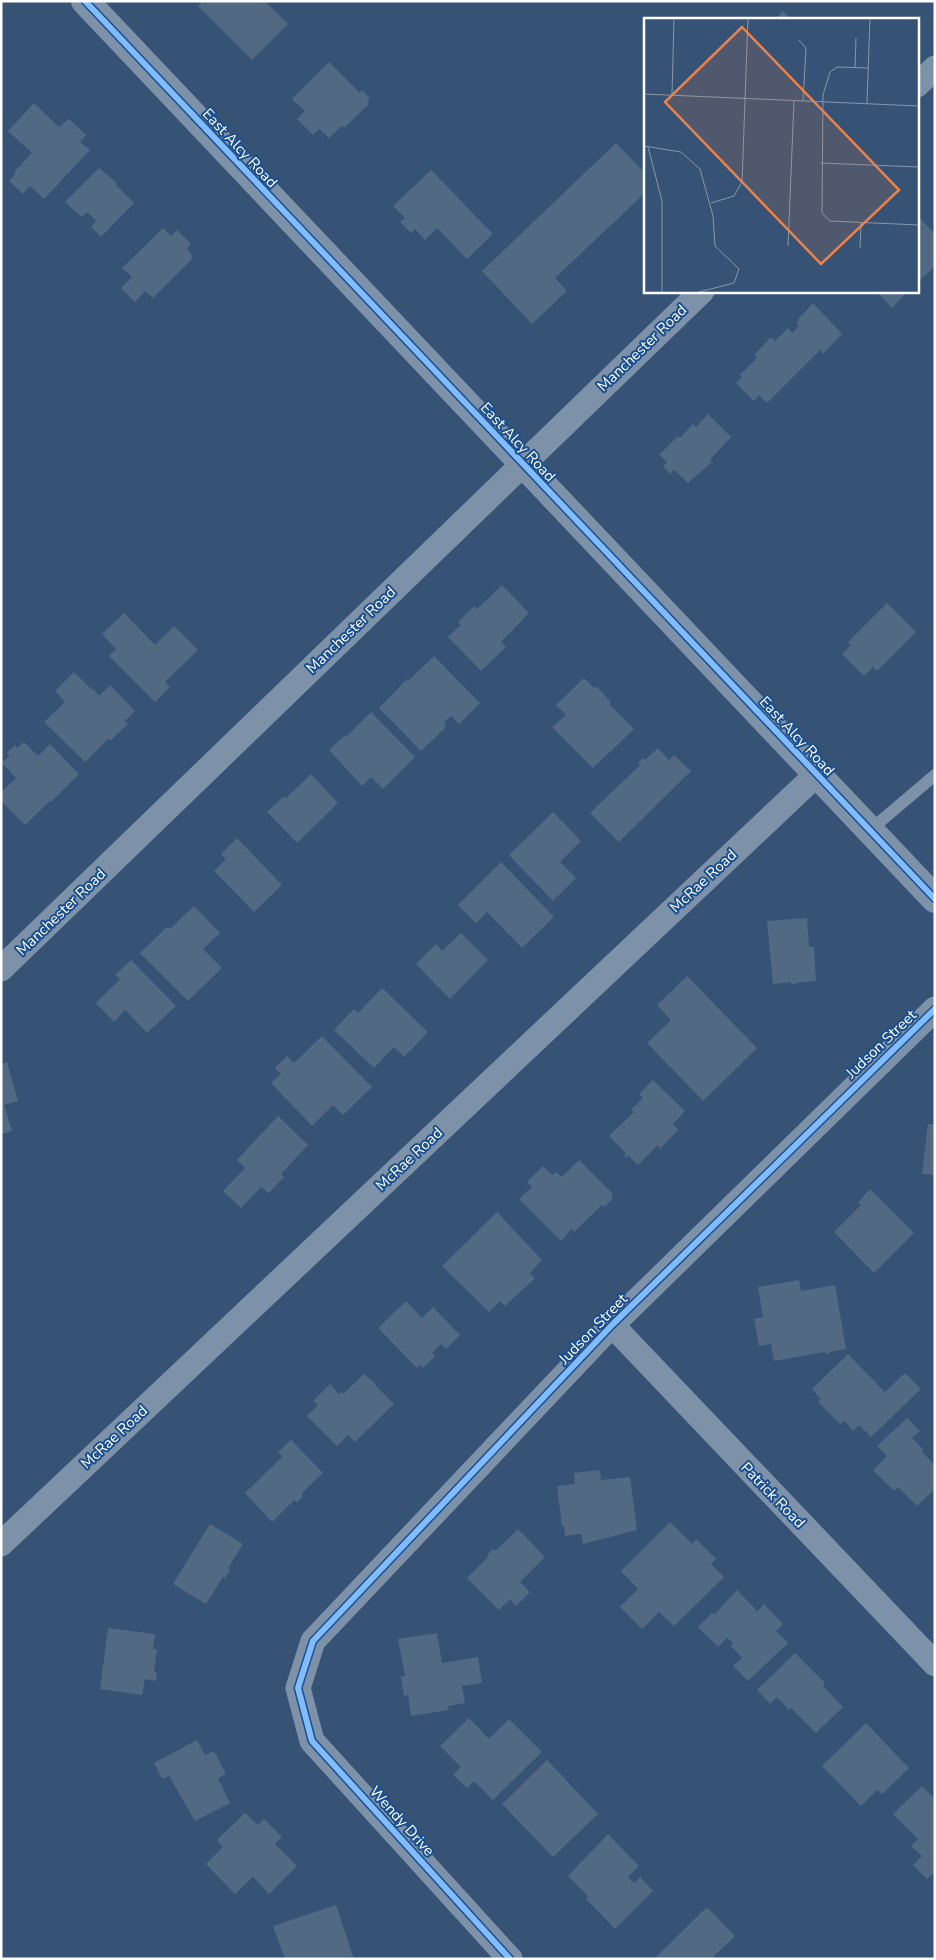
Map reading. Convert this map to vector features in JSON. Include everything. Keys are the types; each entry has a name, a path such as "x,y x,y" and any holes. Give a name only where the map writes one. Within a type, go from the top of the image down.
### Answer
{"street":[{"name":"East Alcy Road","path":"88,2 522,464 935,899"},
{"path":"918,84 935,68"},
{"name":"Manchester Road","path":"1,969 701,292"},
{"name":"McRae Road","path":"1,1544 816,775"},
{"name":"Judson Street","path":"298,1688 313,1641 612,1326 935,1009"},
{"name":"Patrick Road","path":"612,1326 935,1664"},
{"name":"Wendy Drive","path":"298,1688 312,1741 497,1954"}],"lane":[{"path":"869,831 935,775"}],"building":[{"path":"203,1 265,1 288,24 252,60 198,6"},
{"path":"783,11 790,18 776,18"},
{"path":"329,62 360,93 362,90 370,98 367,102 369,104 344,128 342,126 329,138 319,129 313,135 297,119 305,111 292,99"},
{"path":"34,103 59,127 69,119 86,135 80,142 90,150 44,199 30,186 23,194 9,181 16,173 14,172 32,153 8,131"},
{"path":"616,143 644,172 644,194 555,278 567,291 532,324 482,271"},
{"path":"99,168 117,183 116,185 134,203 101,237 91,227 96,221 87,212 82,217 65,202"},
{"path":"431,170 493,234 467,259 437,228 425,240 415,229 411,233 400,222 405,218 393,206"},
{"path":"918,218 935,234 935,266 918,282"},
{"path":"163,228 171,236 177,230 191,244 187,249 193,258 153,298 145,291 135,302 121,288 132,277 122,268"},
{"path":"877,292 907,292 892,308"},
{"path":"813,303 842,334 823,354 820,350 767,403 759,395 754,401 736,383 742,377 740,375 757,358 754,355 771,337 775,341 788,328 792,333 799,326 796,323 798,319"},
{"path":"708,414 731,437 710,460 712,462 688,483 674,470 670,474 663,466 667,462 659,455 678,436 680,438 693,424 696,427"},
{"path":"502,585 529,613 501,642 506,647 481,671 448,637 461,625 458,622 474,606 477,609"},
{"path":"887,603 916,632 877,671 873,667 864,676 842,654 851,645 848,642"},
{"path":"124,613 155,645 174,626 198,650 165,682 170,687 155,702 109,656 116,649 102,634"},
{"path":"434,656 480,703 459,724 451,716 444,722 446,727 421,751 379,708 407,679 408,681"},
{"path":"74,672 97,695 100,695 110,685 135,711 125,721 128,724 110,741 108,739 85,762 44,722 65,702 55,691"},
{"path":"584,678 594,688 596,686 611,702 609,704 634,729 593,768 552,727 566,715 556,705"},
{"path":"371,712 415,757 383,789 371,777 362,786 329,750 345,735 346,737"},
{"path":"24,742 38,756 50,744 79,774 25,825 1,801 1,792 16,778 2,763 9,756 7,753 15,745 17,748"},
{"path":"658,748 669,760 674,755 691,771 619,842 590,813 640,765 638,763 643,758 645,760"},
{"path":"311,774 338,803 297,843 267,812 284,796 286,798"},
{"path":"553,812 581,841 560,862 576,878 553,901 509,855"},
{"path":"237,838 282,885 254,912 214,871 226,859 221,854"},
{"path":"501,862 554,917 522,948 487,912 476,923 458,905"},
{"path":"194,906 220,933 203,949 222,968 188,1001 140,953 167,927 170,929"},
{"path":"807,918 809,947 814,947 816,981 795,984 791,984 791,982 773,984 767,921"},
{"path":"461,933 488,960 450,999 416,964 436,944 442,951"},
{"path":"131,960 176,1006 147,1033 125,1010 114,1022 96,1003 120,979 115,975"},
{"path":"687,976 757,1048 703,1101 647,1043 671,1020 657,1005"},
{"path":"382,988 428,1032 404,1057 394,1047 374,1068 334,1030 354,1009 358,1013"},
{"path":"322,1036 372,1087 343,1115 333,1105 312,1126 271,1083 281,1074 275,1068 287,1056 294,1063"},
{"path":"7,1062 18,1101 4,1105 12,1131 1,1134 1,1064"},
{"path":"653,1080 685,1111 673,1124 678,1130 660,1149 658,1145 638,1165 628,1155 626,1158 624,1155 626,1153 609,1136 634,1112 631,1110 643,1098 639,1094"},
{"path":"278,1116 308,1145 281,1174 284,1177 269,1193 261,1187 241,1208 223,1191 245,1168 237,1160"},
{"path":"928,1124 935,1125 935,1175 922,1174"},
{"path":"579,1160 613,1194 611,1197 613,1199 604,1207 602,1205 574,1232 572,1229 561,1241 519,1199 532,1187 527,1182 543,1166 552,1175 556,1172 562,1177"},
{"path":"870,1189 914,1233 874,1273 834,1232 861,1205 858,1202"},
{"path":"497,1212 542,1260 530,1273 535,1278 505,1306 500,1301 489,1312 442,1266"},
{"path":"799,1280 801,1291 835,1285 846,1349 774,1361 771,1344 759,1346 754,1319 763,1317 758,1287"},
{"path":"406,1301 422,1318 433,1307 460,1335 446,1349 441,1344 432,1353 435,1356 423,1368 420,1365 417,1368 378,1328"},
{"path":"848,1354 885,1392 905,1373 921,1389 871,1437 859,1425 853,1431 844,1421 840,1424 818,1402 821,1399 812,1389"},
{"path":"364,1374 394,1404 355,1442 348,1435 337,1446 307,1416 318,1405 313,1401 330,1384 339,1394 342,1392 343,1394"},
{"path":"907,1418 920,1431 912,1438 935,1465 935,1489 917,1506 898,1487 894,1491 873,1470 887,1456 877,1446"},
{"path":"291,1440 323,1473 302,1493 303,1496 297,1502 294,1500 272,1522 245,1493 282,1457 278,1452"},
{"path":"600,1470 601,1480 630,1477 637,1530 583,1544 581,1534 565,1536 557,1486 575,1484 574,1473"},
{"path":"670,1522 692,1544 696,1539 716,1559 711,1564 724,1577 674,1626 659,1612 642,1629 620,1607 638,1589 621,1571"},
{"path":"210,1524 243,1544 228,1568 230,1570 225,1578 223,1577 206,1604 173,1584"},
{"path":"518,1529 545,1557 520,1582 530,1592 516,1606 510,1599 499,1610 467,1578 488,1557 487,1555 493,1549 495,1551"},
{"path":"737,1590 757,1611 764,1604 783,1624 776,1631 788,1643 748,1681 733,1666 742,1658 731,1646 733,1643 727,1638 718,1647 698,1627 712,1613 714,1615"},
{"path":"108,1628 155,1634 153,1649 157,1649 154,1672 157,1672 156,1681 145,1679 142,1695 100,1689"},
{"path":"437,1633 442,1663 478,1657 482,1683 462,1686 465,1703 448,1706 449,1710 411,1716 408,1695 404,1696 401,1676 405,1676 398,1639"},
{"path":"795,1653 825,1683 823,1686 843,1707 816,1733 777,1697 770,1704 757,1690"},
{"path":"469,1718 489,1739 509,1719 542,1752 493,1800 474,1781 467,1788 453,1775 461,1767 440,1746"},
{"path":"866,1723 909,1768 882,1794 877,1790 861,1806 822,1766"},
{"path":"197,1740 205,1755 214,1751 226,1774 218,1778 230,1803 195,1821 169,1776 162,1779 154,1763"},
{"path":"547,1760 598,1814 553,1857 502,1804"},
{"path":"922,1786 935,1799 935,1872 927,1879 913,1865 922,1856 911,1846 918,1839 893,1814"},
{"path":"245,1813 258,1825 264,1819 282,1837 275,1844 297,1866 269,1894 253,1877 235,1894 206,1864 223,1847 217,1840"},
{"path":"608,1834 639,1866 628,1877 634,1883 640,1877 653,1891 615,1929 586,1899 588,1896 568,1876"},
{"path":"336,1905 354,1959 285,1959 273,1926"},
{"path":"707,1907 735,1936 711,1959 654,1959"}],"cycle path":[{"path":"85,1 935,899"},
{"path":"510,1959 312,1741 298,1688 313,1641 612,1325 935,1009"}]}
